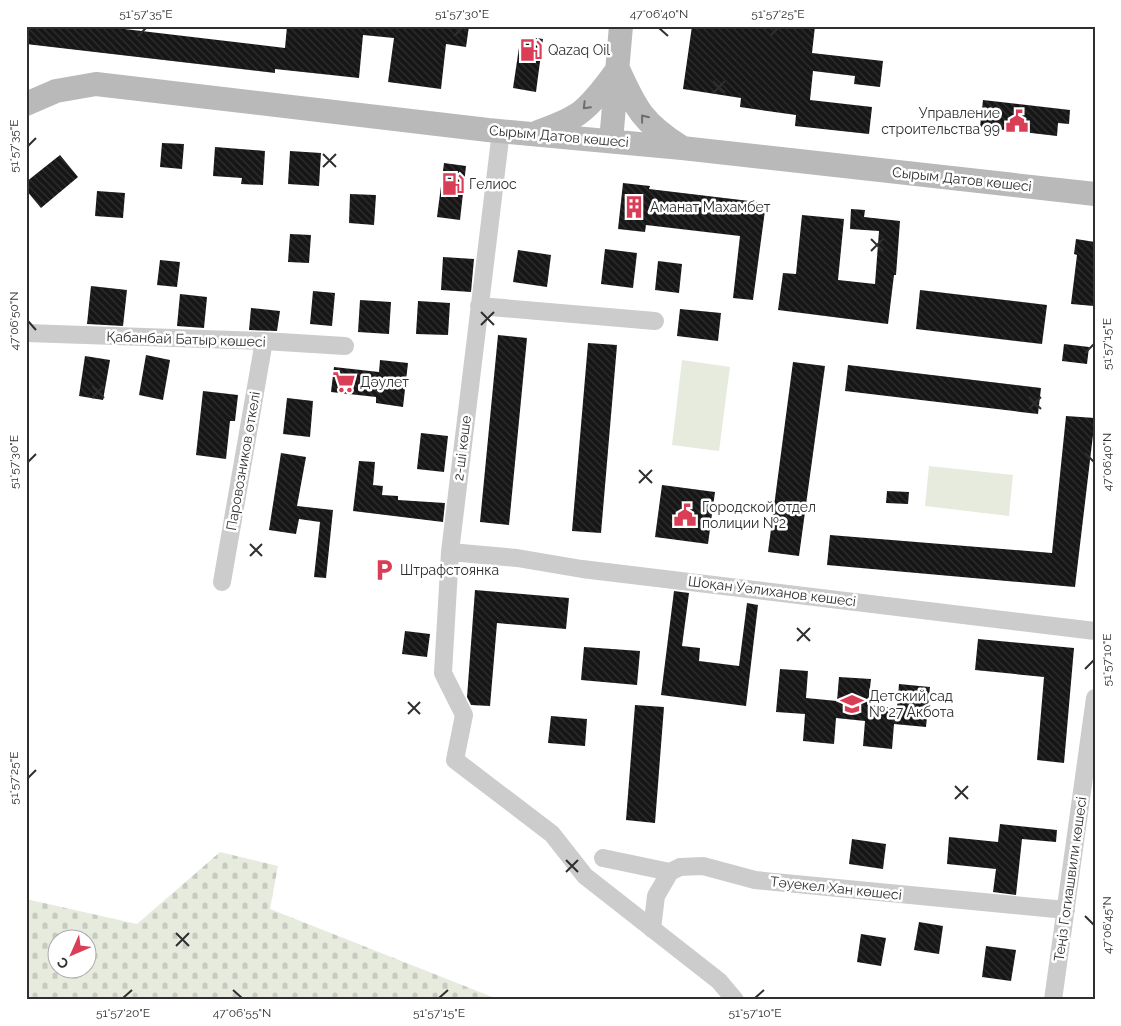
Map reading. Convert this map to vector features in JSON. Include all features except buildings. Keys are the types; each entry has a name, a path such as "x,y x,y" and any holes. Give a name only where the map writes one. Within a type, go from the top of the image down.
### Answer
{"main road":[{"path":"611,141 621,26"},
{"path":"534,134 562,123 580,113 595,98 618,69"},
{"path":"618,69 633,102 645,120 660,134 682,148"},
{"name":"Сырым Датов көшесі","path":"26,104 56,91 96,84 501,131 682,148 1095,194"}],"street":[{"name":"2-ші көше","path":"501,131 450,552 443,673 464,715 455,760 552,834 585,876 652,929"},
{"path":"479,306 655,321"},
{"name":"Қабанбай Батыр көшесі","path":"26,333 264,341 345,346"},
{"name":"Паровозников өткелі","path":"222,582 264,341"},
{"name":"Шоқан Уәлиханов көшесі","path":"450,552 517,558 582,569 1095,631"},
{"name":"Теңіз Гогиашвили көшесі","path":"1053,1000 1095,698"},
{"path":"603,858 670,872 656,896 652,929 719,981 735,1000"},
{"name":"Тәуекел Хан көшесі","path":"670,872 680,867 703,866 755,880 1066,910"}],"green space":[{"path":"682,360 730,367 719,451 672,445"},
{"path":"929,466 1013,475 1009,516 925,506"},
{"path":"220,852 278,866 270,909 500,1000 26,1000 26,899 137,924"}],"place":[{"name":"Qazaq Oil","path":"531,50"},
{"name":"Управление строительства 99","path":"1017,121"},
{"name":"Гелиос","path":"453,184"},
{"name":"Аманат Махамбет","path":"634,207"},
{"name":"Дәулет","path":"344,382"},
{"name":"Городской отдел полиции №2","path":"685,515"},
{"name":"Штрафстоянка","path":"384,570"},
{"name":"Детский сад № 27 Акбота","path":"852,704"}]}
